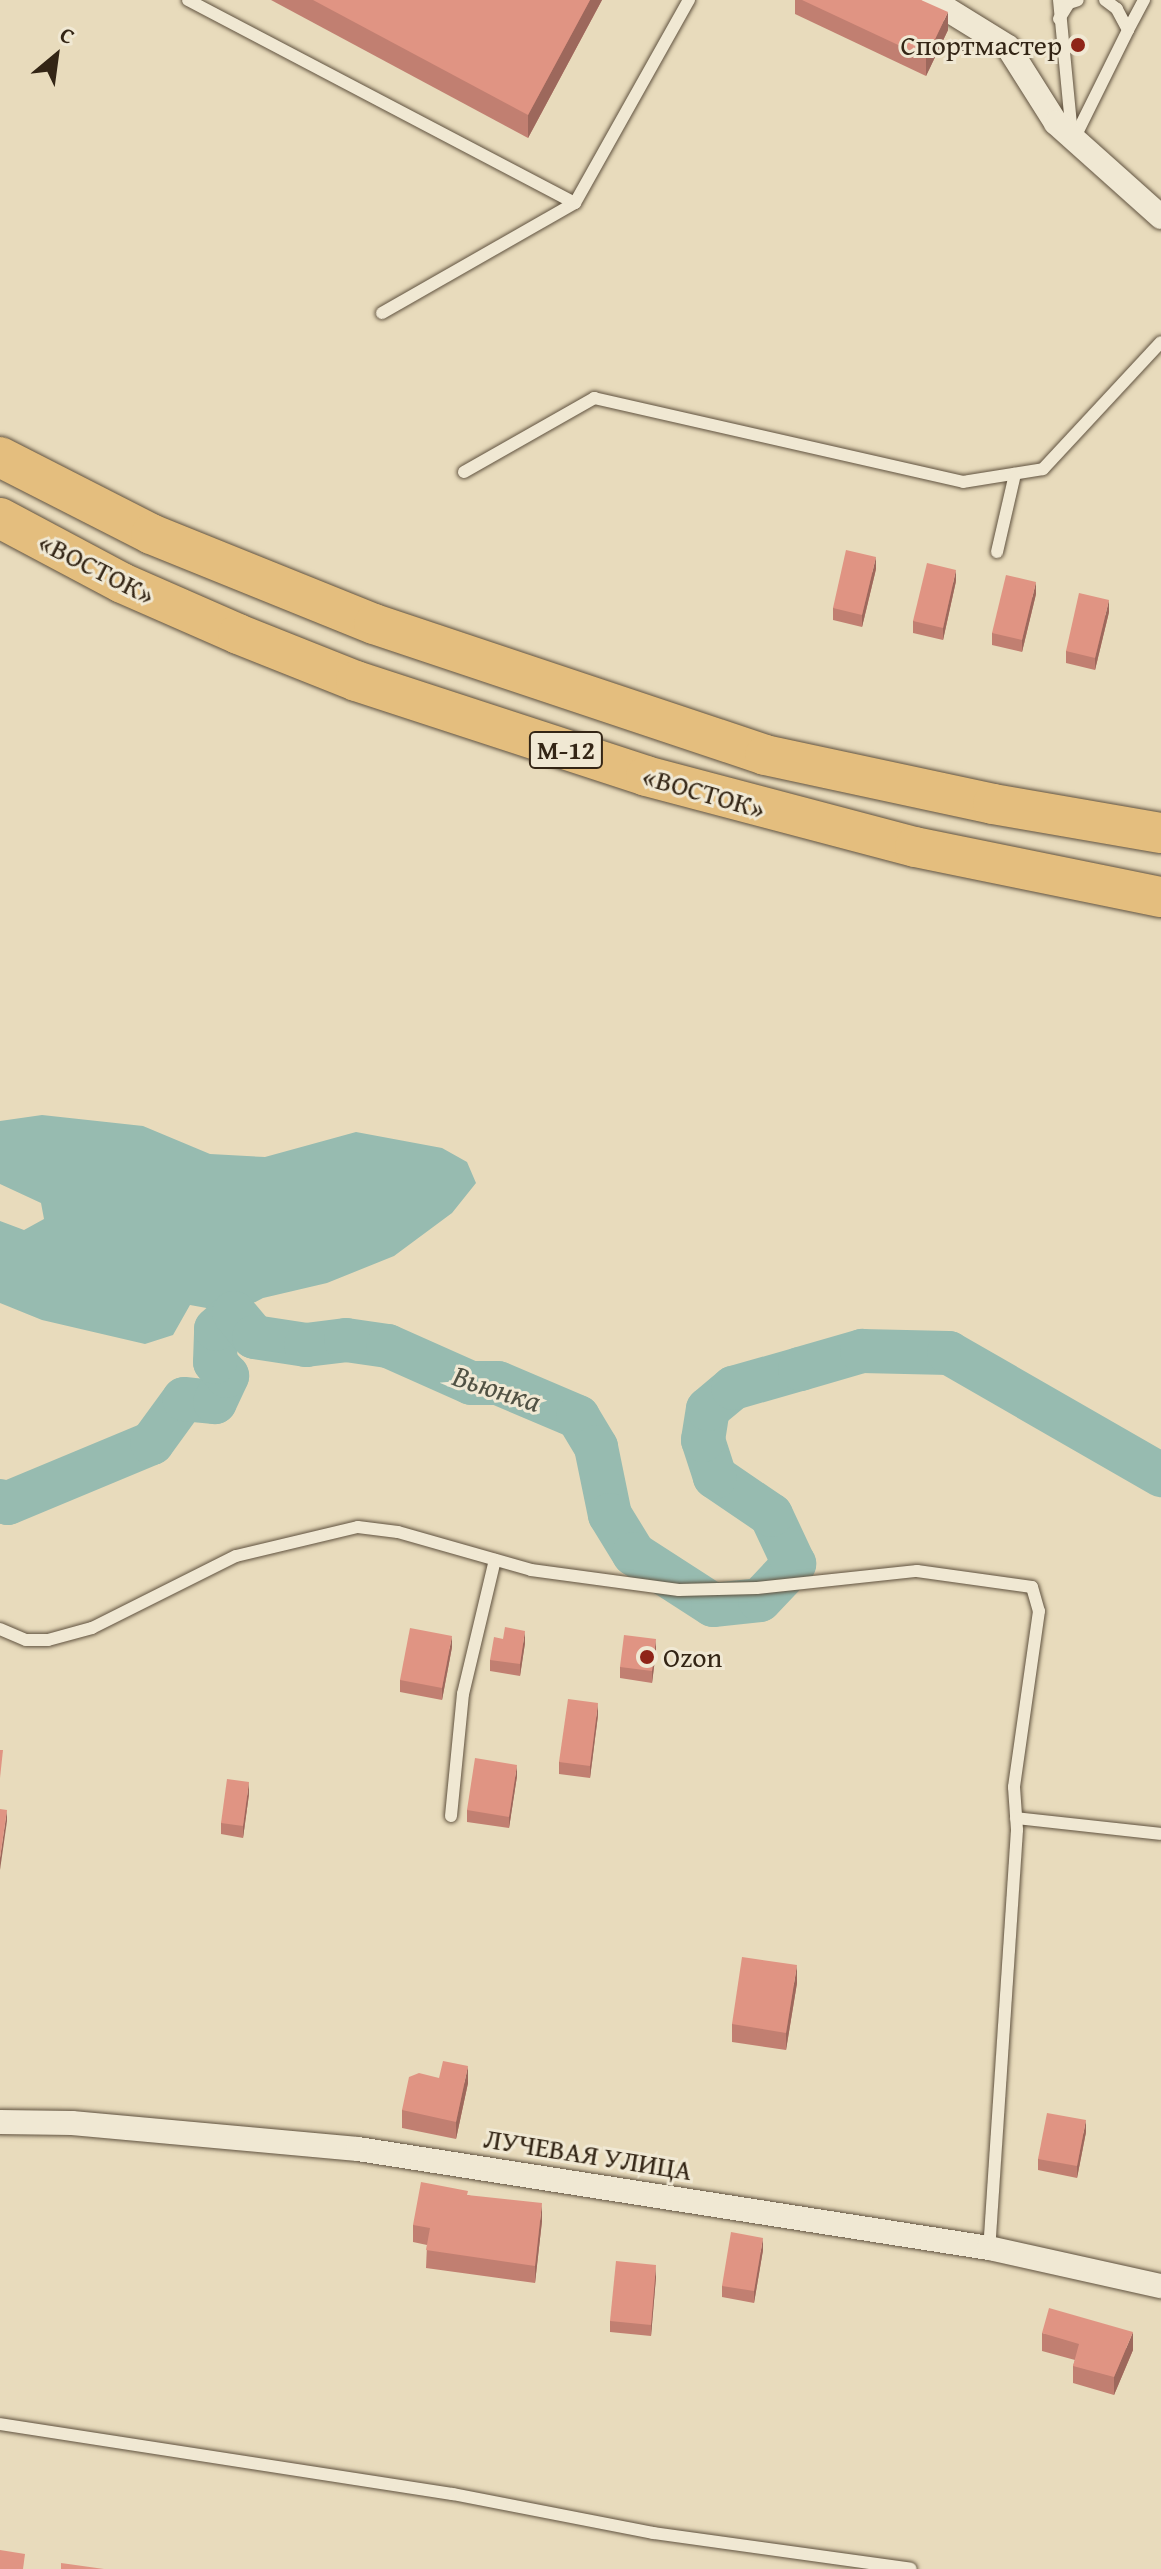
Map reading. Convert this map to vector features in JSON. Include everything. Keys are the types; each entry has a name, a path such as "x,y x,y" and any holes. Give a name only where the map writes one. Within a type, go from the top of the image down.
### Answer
{"highway":[{"name":"«ВОСТОК»","path":"0,457 151,534 374,624 765,755 993,804 1161,833"},
{"name":"«ВОСТОК»","path":"0,518 122,583 253,640 356,681 631,772 915,847 1161,897"}],"street":[{"path":"932,0 1008,47 1073,141 1161,217"},
{"name":"ЛУЧЕВАЯ УЛИЦА","path":"0,2122 72,2123 358,2149 989,2248 1161,2286"}],"lane":[{"path":"188,0 575,203"},
{"path":"382,313 575,203 689,0"},
{"path":"1059,0 1073,141"},
{"path":"1059,19 1069,3 1078,0"},
{"path":"1105,0 1128,30"},
{"path":"1073,141 1144,0"},
{"path":"464,472 594,398 963,482 1043,469 1161,342"},
{"path":"997,552 1015,474"},
{"path":"0,1629 26,1640 48,1640 92,1628 236,1556 358,1527 398,1532 531,1570 679,1590 757,1588 917,1571 1032,1587 1039,1611 1014,1787 1016,1818 989,2248"},
{"path":"451,1816 463,1694 495,1560"},
{"path":"1016,1818 1160,1834"},
{"path":"0,2424 453,2494 653,2533 911,2569"}],"water":[{"path":"42,1115 143,1126 210,1154 265,1157 356,1132 442,1148 467,1162 476,1183 452,1213 394,1256 327,1283 263,1298 234,1313 190,1305 173,1335 145,1344 42,1320 0,1303 0,1221 24,1230 44,1219 41,1203 0,1184 0,1121"}],"building":[{"path":"313,0 590,0 528,115"},
{"path":"802,0 921,0 948,12 926,58"},
{"path":"846,550 876,557 862,615 833,608"},
{"path":"927,563 956,570 943,628 913,621"},
{"path":"1006,575 1036,582 1022,640 992,633"},
{"path":"1079,593 1109,600 1095,658 1066,651"},
{"path":"505,1627 525,1631 520,1664 490,1660 494,1637 503,1639"},
{"path":"410,1628 452,1636 442,1688 400,1680"},
{"path":"624,1635 656,1639 652,1671 620,1667"},
{"path":"568,1699 598,1703 590,1766 559,1762"},
{"path":"0,1750 3,1750 0,1778"},
{"path":"475,1758 517,1765 509,1817 467,1810"},
{"path":"227,1779 249,1782 243,1826 221,1823"},
{"path":"0,1809 7,1810 0,1858"},
{"path":"742,1957 797,1965 786,2033 732,2024"},
{"path":"443,2061 468,2066 456,2122 402,2110 409,2077 419,2073 439,2078"},
{"path":"1047,2113 1086,2120 1077,2166 1038,2159"},
{"path":"421,2182 468,2191 467,2195 542,2203 535,2266 426,2250 430,2228 413,2225"},
{"path":"731,2232 763,2238 754,2291 722,2286"},
{"path":"616,2261 656,2265 651,2325 610,2321"},
{"path":"1049,2308 1133,2332 1114,2377 1073,2366 1079,2344 1042,2333"},
{"path":"0,2550 25,2554 23,2569 0,2569"},
{"path":"61,2563 104,2569 61,2569"}],"waterway":[{"name":"Вьюнка","path":"0,1501 8,1503 152,1443 184,1399 215,1402 227,1376 215,1362 216,1329 234,1313 254,1337 306,1345 346,1340 388,1346 471,1383 498,1383 578,1417 596,1447 610,1515 634,1554 713,1605 760,1600 794,1564 771,1515 715,1477 703,1440 708,1409 733,1388 862,1351 949,1353 1161,1475"}],"place":[{"name":"Спортмастер","path":"1078,45"},
{"name":"Ozon","path":"647,1657"}]}
